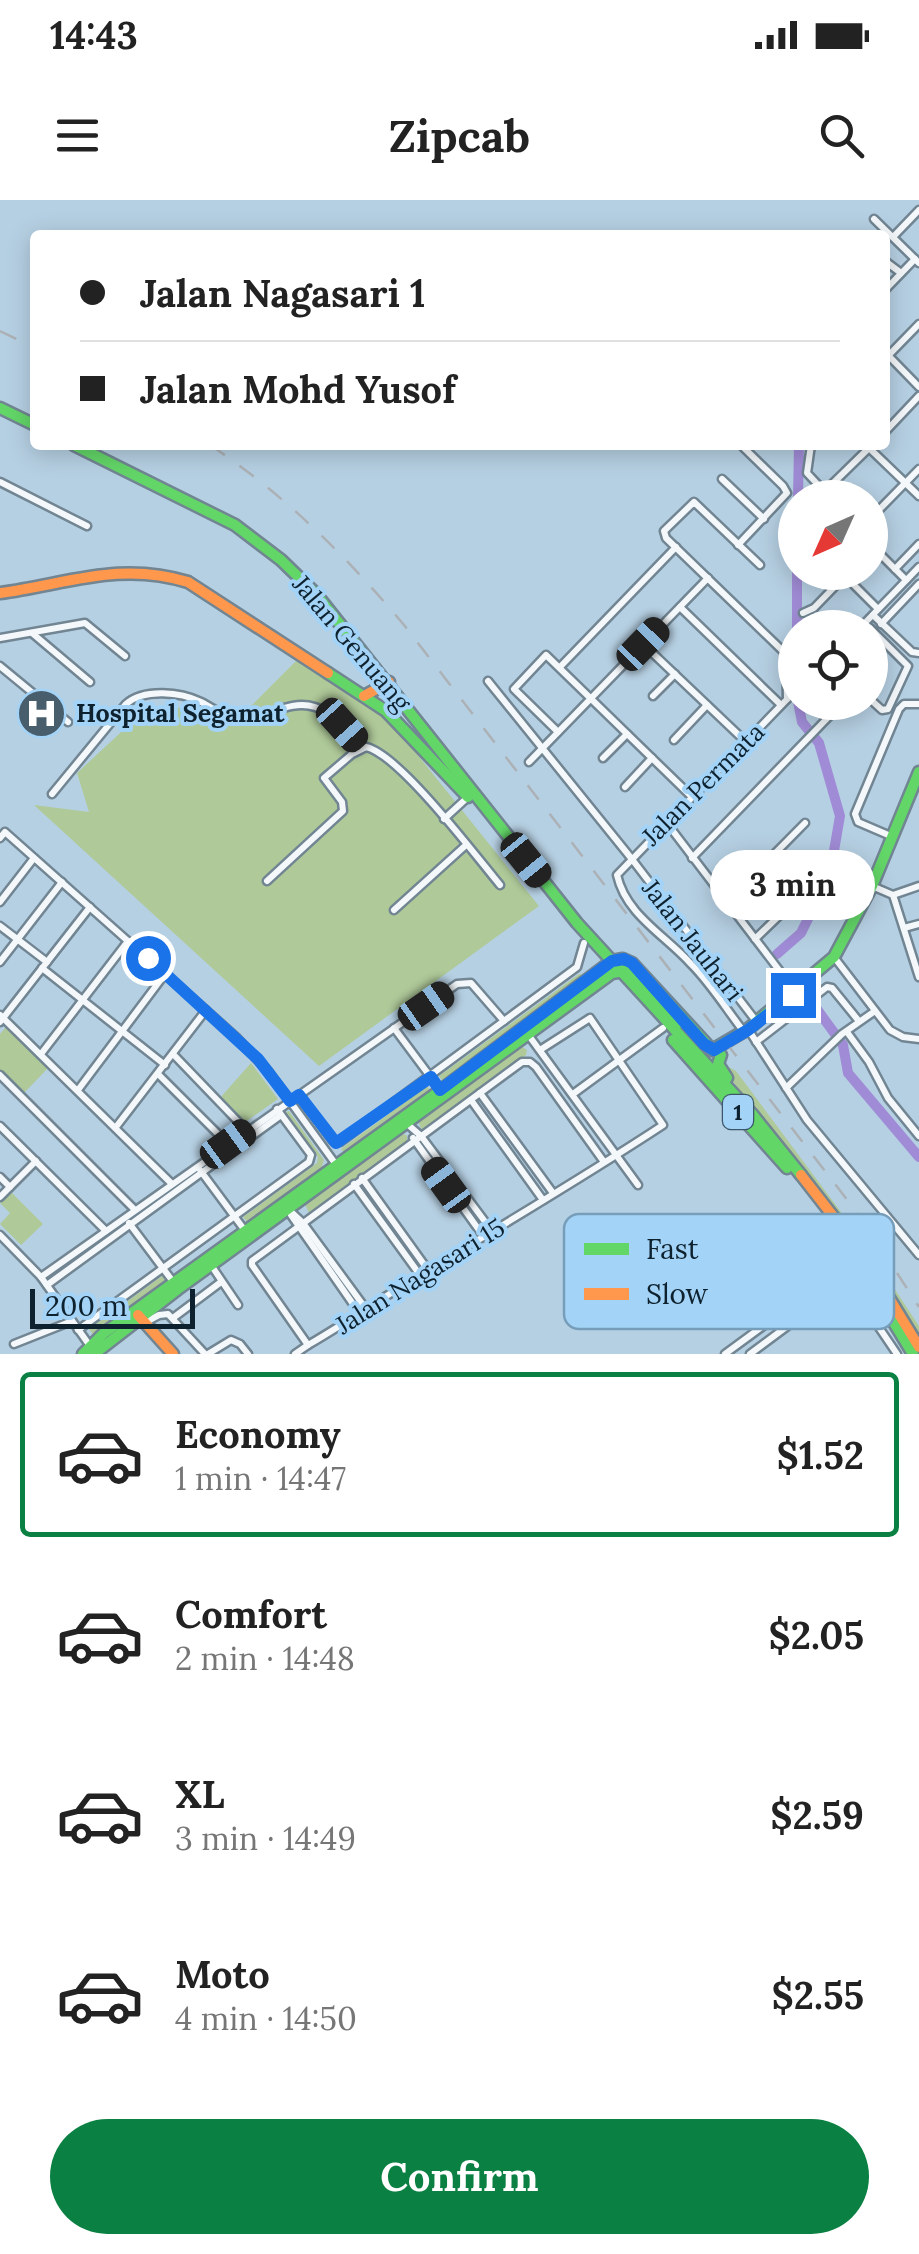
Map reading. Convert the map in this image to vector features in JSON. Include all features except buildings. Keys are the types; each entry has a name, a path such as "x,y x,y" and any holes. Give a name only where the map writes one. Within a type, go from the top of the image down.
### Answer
{"main road":[{"path":"0,408 30,423"},
{"name":"Jalan Genuang","path":"84,450 246,533 298,575 332,612 469,790 662,1028 825,1214"},
{"path":"0,593 105,571 138,570 162,574 208,593 402,725 468,797"},
{"path":"364,696 387,684"},
{"name":"Jalan Genuang","path":"387,684 468,797 584,943 614,966 752,1114 827,1214"},
{"path":"614,966 632,972 698,1050 711,1059 721,1055 834,957 872,886 916,790 919,772"},
{"path":"140,1317 174,1283 286,1207 614,966 632,963 712,1050 750,1028"},
{"path":"721,1055 719,1067 752,1114"},
{"path":"92,1352 247,1235"},
{"name":"Jalan Genuang","path":"894,1309 919,1347"},
{"path":"140,1317 173,1354"},
{"name":"Jalan Genuang","path":"894,1320 913,1354"}],"street":[{"path":"893,238 919,210"},
{"path":"874,220 885,230"},
{"path":"890,235 917,261 890,284"},
{"path":"890,265 901,272"},
{"path":"890,352 919,324"},
{"path":"890,360 919,387"},
{"path":"890,427 919,396"},
{"path":"738,545 785,497 786,491 746,450"},
{"path":"810,450 808,473 813,480"},
{"path":"838,480 865,450"},
{"path":"873,450 919,496"},
{"path":"888,501 919,469"},
{"path":"722,478 764,518"},
{"path":"0,496 3,483 87,526"},
{"path":"760,565 692,502 664,531 778,646"},
{"path":"895,568 919,544"},
{"path":"560,667 676,547"},
{"path":"888,561 906,580"},
{"path":"877,610 919,567"},
{"path":"529,762 708,578"},
{"path":"888,617 919,584"},
{"path":"810,610 829,590"},
{"path":"856,590 873,610"},
{"path":"680,606 778,688"},
{"path":"0,638 85,623 125,656"},
{"path":"888,630 912,652 919,652"},
{"path":"31,632 90,682"},
{"path":"643,644 745,742"},
{"path":"888,647 908,666 888,709"},
{"path":"558,732 514,688 544,656 560,667 692,796"},
{"path":"0,666 68,722"},
{"path":"653,696 675,674"},
{"name":"Jalan Jauhari","path":"488,681 630,858 750,1028"},
{"path":"52,794 126,704 139,695 192,698 229,717 242,719 281,708 314,706 342,725 362,748"},
{"path":"893,837 858,822 855,814 899,709 904,704 919,704"},
{"path":"674,740 708,705"},
{"name":"Jalan Permata","path":"750,1028 692,964 642,920 620,888 617,874 778,708"},
{"path":"692,858 826,720"},
{"path":"603,758 626,734"},
{"path":"266,880 343,811 342,802 324,778 362,748 374,748 386,756 500,884"},
{"path":"625,787 652,758"},
{"path":"444,819 468,797"},
{"path":"666,822 796,992"},
{"path":"727,902 805,823"},
{"path":"3,835 62,882 258,1059 338,1168"},
{"path":"394,910 466,845"},
{"path":"0,902 34,858"},
{"path":"755,939 816,880"},
{"path":"0,962 62,882"},
{"path":"872,886 893,895 919,886"},
{"path":"893,895 919,977"},
{"path":"90,907 1,1019 172,1184"},
{"path":"904,928 919,924"},
{"path":"0,926 82,1000 164,1065"},
{"path":"41,1054 128,941"},
{"path":"299,1095 333,1141 342,1141 577,967 584,943"},
{"path":"834,957 896,1034 919,1038"},
{"path":"78,1090 166,974"},
{"path":"47,1285 290,1101 464,981 471,982 504,1021"},
{"path":"756,1042 827,987 858,1020"},
{"path":"116,1127 206,1010"},
{"path":"786,1088 858,1020 874,1011"},
{"path":"540,1050 588,1018 620,1060"},
{"path":"394,1028 443,1093"},
{"path":"564,1106 662,1028"},
{"path":"750,1028 806,1120 885,1214"},
{"path":"526,1031 638,1186"},
{"path":"845,1033 869,1062 888,1098 919,1136"},
{"path":"172,1054 247,1131"},
{"name":"Jalan Nagasari 15","path":"300,1225 251,1263 308,1345 664,1122 620,1060"},
{"path":"300,1225 522,1062 536,1067 604,1162"},
{"path":"158,1074 228,1144"},
{"path":"0,1075 136,1210"},
{"path":"480,1093 554,1194"},
{"path":"471,1100 543,1200"},
{"path":"41,1277 279,1112"},
{"path":"78,1330 311,1160 279,1112"},
{"path":"403,1120 492,1231"},
{"path":"0,1126 106,1231"},
{"path":"417,1138 484,1237"},
{"path":"0,1197 36,1161"},
{"path":"200,1169 247,1235"},
{"path":"0,1177 10,1187"},
{"path":"362,1178 428,1270"},
{"path":"354,1184 420,1275"},
{"path":"286,1207 363,1311"},
{"path":"127,1221 174,1283"},
{"path":"894,1224 919,1254"},
{"path":"0,1235 41,1277 92,1352"},
{"path":"211,1265 238,1304"},
{"path":"173,1318 220,1282"},
{"path":"140,1317 164,1314 173,1318 207,1354 231,1340 248,1354"},
{"path":"14,1344 72,1321"},
{"path":"725,1354 759,1329"},
{"path":"741,1342 749,1354 783,1329"},
{"path":"880,1329 898,1354 913,1354"},
{"path":"294,1354 308,1345"}],"green space":[{"path":"302,655 392,723 539,906 319,1066 34,805 89,812 77,773 146,709 194,707 231,726"},
{"path":"579,974 587,976 445,1084 439,1076"},
{"path":"6,1027 48,1068 24,1093 0,1070 0,1034"},
{"path":"521,1046 527,1050 526,1055 422,1130 418,1122"},
{"path":"251,1063 278,1099 244,1123 219,1099"},
{"path":"722,1067 736,1071 842,1214 837,1214"},
{"path":"427,1086 432,1093 346,1155 341,1149"},
{"path":"286,1112 324,1160 321,1169 249,1224 243,1217 317,1163 318,1157"},
{"path":"398,1134 407,1135 407,1142 309,1213 304,1202"},
{"path":"11,1192 43,1224 21,1245 0,1224 10,1213 0,1203"},
{"path":"162,1276 167,1283 94,1336 89,1329"},
{"path":"894,1288 919,1326 919,1334"}],"waterway":[{"path":"798,480 799,450"},
{"path":"797,590 797,610"},
{"path":"777,954 801,933 830,874 840,816 819,743 802,720"},
{"path":"811,1001 843,1045 848,1073 919,1157"}],"railway":[{"path":"0,331 30,346"},
{"path":"217,450 264,484 313,528 404,625 858,1214"},
{"path":"894,1268 919,1307"}],"traffic: fast":[{"path":"0,408 30,423"},
{"path":"84,450 235,525 281,560 316,594 577,923 752,1114 801,1175"},
{"path":"328,673 386,711 468,797"},
{"path":"83,1354 104,1333 441,1090 612,961 623,959 632,963 712,1050 748,1029 834,957 872,886 919,772"},
{"path":"94,1354 612,973 630,970 677,1024"},
{"path":"673,1040 787,1168"},
{"path":"721,1055 718,1064 727,1078"},
{"path":"894,1323 913,1354"}],"traffic: slow":[{"path":"0,593 116,574 163,576 188,582 328,673"},
{"path":"364,696 389,682"},
{"path":"801,1175 831,1214"},
{"path":"894,1306 919,1347"},
{"path":"138,1315 173,1354"}],"place":[{"name":"Hospital Segamat","path":"41,713"}],"route":[{"path":"148,958 258,1059 290,1101 299,1095 336,1143 431,1077 440,1090 612,961 624,959 632,963 712,1050 748,1030 793,995"}]}
